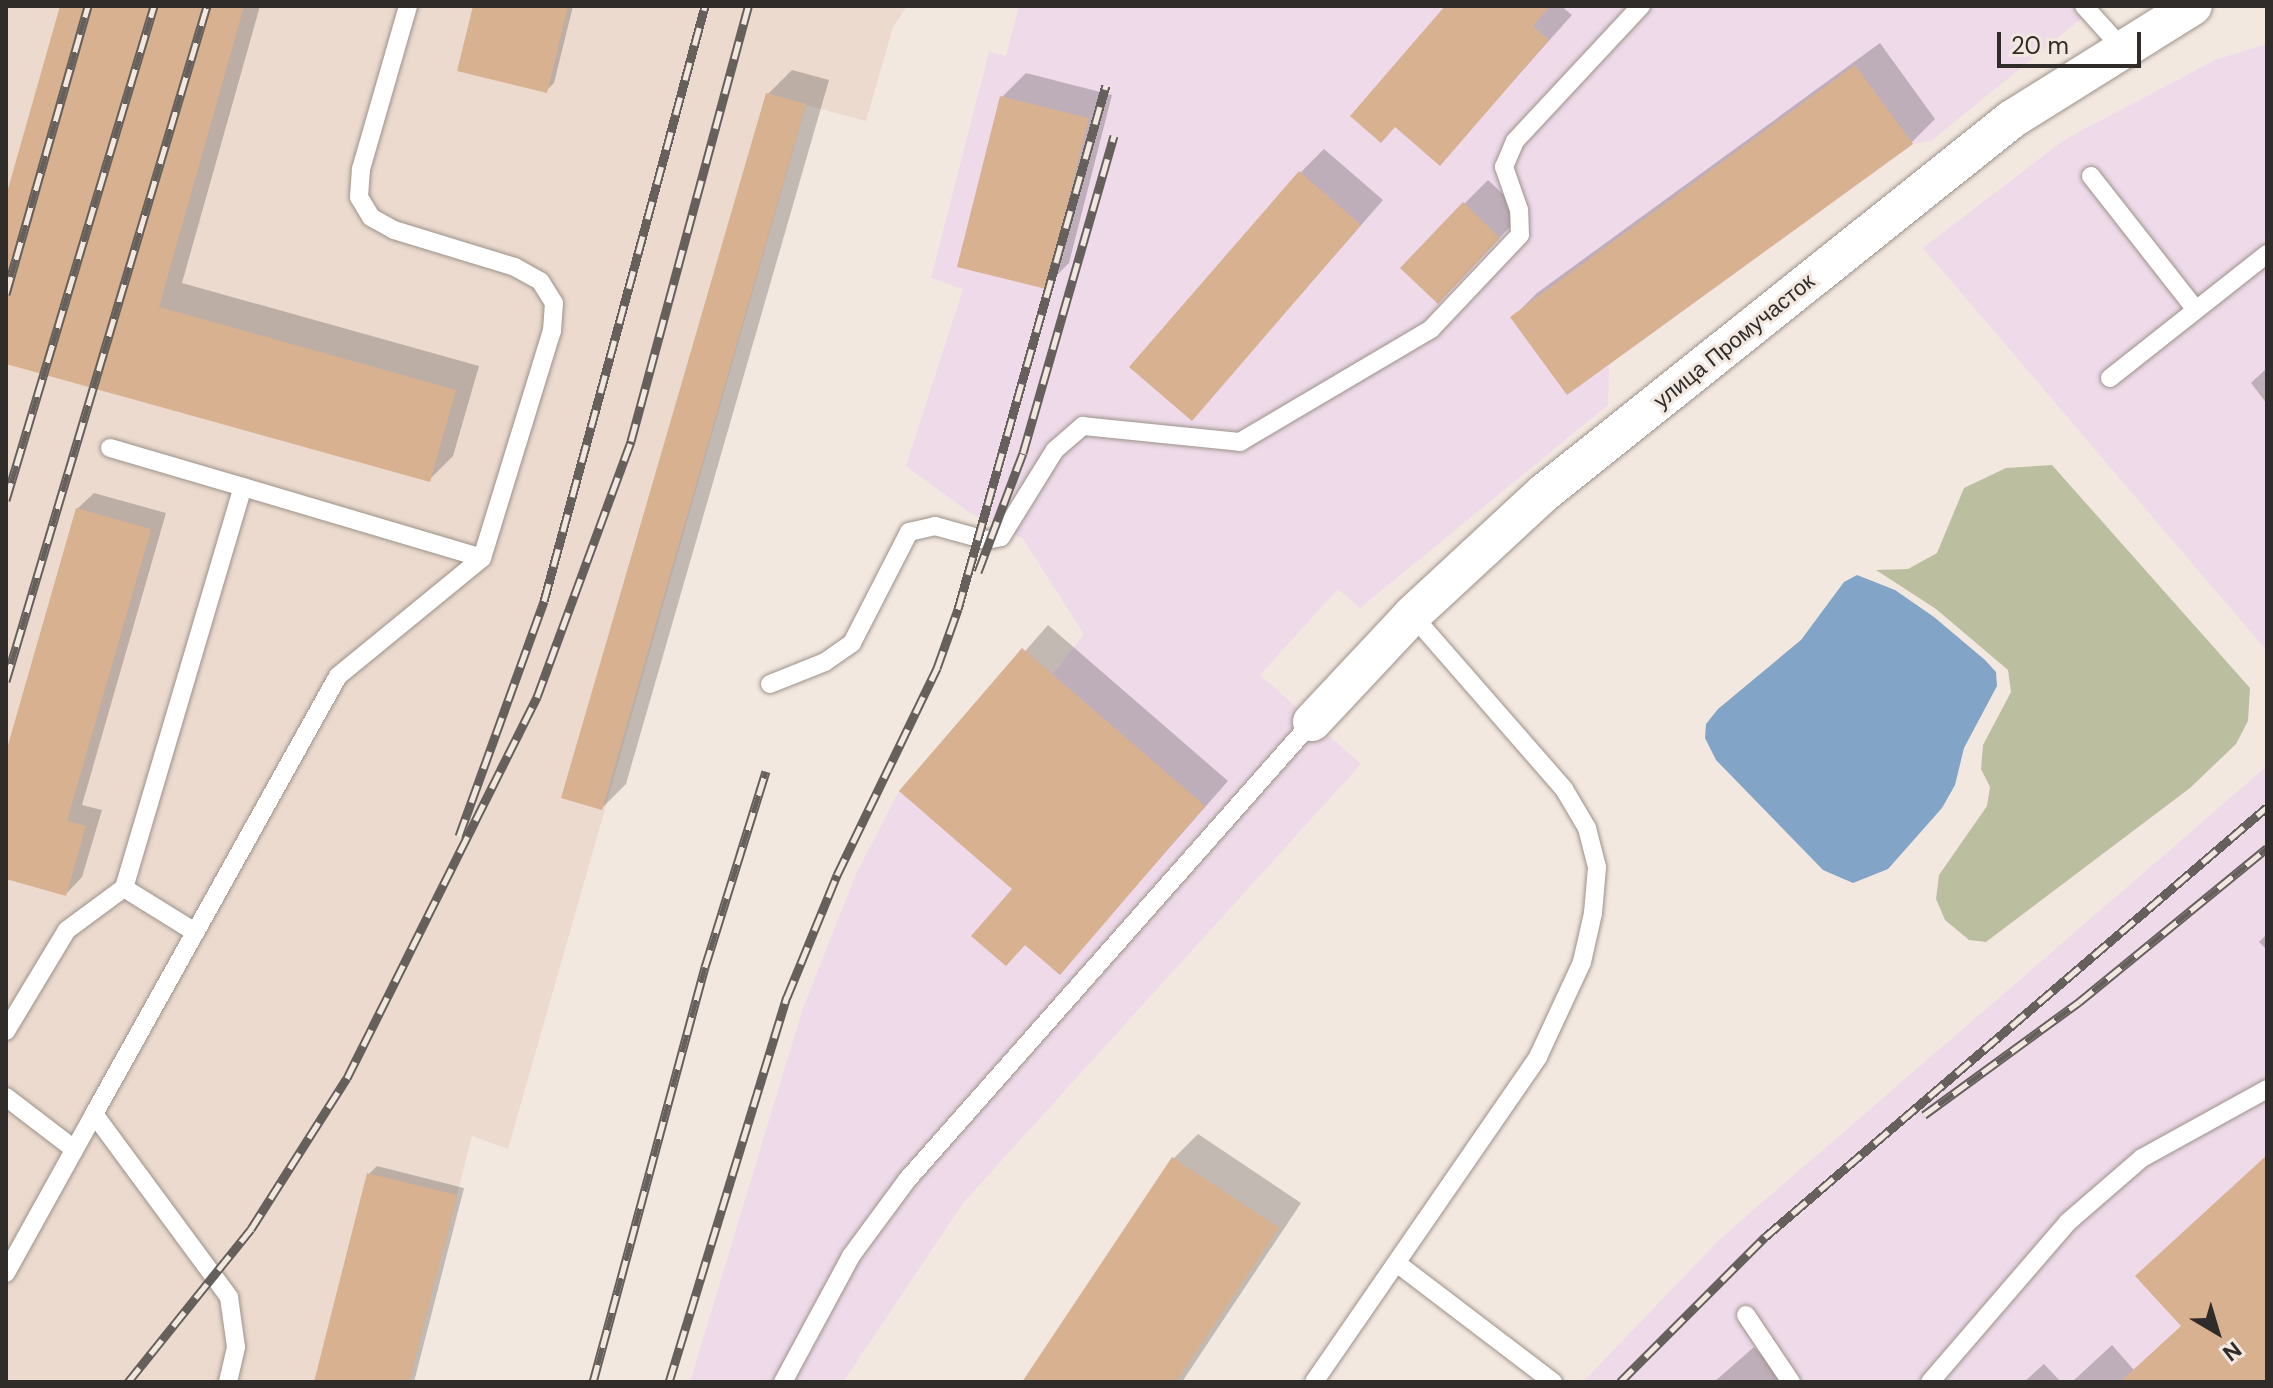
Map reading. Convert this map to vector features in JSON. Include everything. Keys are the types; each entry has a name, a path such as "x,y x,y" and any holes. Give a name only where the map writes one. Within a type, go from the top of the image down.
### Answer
{"street":[{"name":"улица Промучасток","path":"1312,722 1412,615 1545,492 2012,119 2193,6"}],"lane":[{"path":"6,1273 338,676 482,558 552,331 554,303 540,281 515,267 394,230 371,217 359,197 361,169 408,6"},
{"path":"770,684 825,662 852,643 909,532 935,526 997,541 1055,450 1083,426 1240,442 1431,329 1520,235 1519,210 1504,167 1515,141 1641,6"},
{"path":"2084,6 2122,48"},
{"path":"2091,176 2196,310"},
{"path":"2110,378 2267,254"},
{"path":"110,448 482,558"},
{"path":"6,1031 67,930 124,888 243,487"},
{"path":"1314,1382 1538,1057 1564,1010 1582,962 1597,867 1587,828 1564,789 1412,615"},
{"path":"783,1382 851,1256 907,1180 1312,722"},
{"path":"124,888 195,932"},
{"path":"1930,1382 2068,1222 2142,1158 2267,1089"},
{"path":"6,1097 74,1149"},
{"path":"94,1114 229,1297 236,1347 228,1382"},
{"path":"1398,1264 1553,1382"},
{"path":"1746,1315 1791,1382"}],"shaded area":[{"path":"6,6 907,6 893,27 866,121 806,105 508,1149 472,1136 409,1382 6,1382"},
{"path":"1019,6 2097,6 1931,141 1913,144 1609,365 1608,405 1360,608 1338,589 1260,675 1361,764 963,1203 843,1382 690,1382 802,1011 856,874 899,791 1022,648 1053,674 1084,634 1023,539 970,513 906,466 963,289 931,278 989,52 1006,56"},
{"path":"2267,44 2267,651 1923,248 2064,140 2215,60"},
{"path":"2267,766 2267,1382 1583,1382 1720,1239"}],"green space":[{"path":"2052,465 2250,688 2248,721 2236,744 2190,788 1986,942 1969,940 1945,920 1936,899 1939,875 1987,806 1990,787 1981,769 1983,745 2011,692 2008,670 1936,609 1876,570 1908,569 1937,553 1964,488 2006,468"}],"water":[{"path":"1857,575 1895,590 1934,617 1996,672 1997,686 1964,748 1955,785 1942,808 1888,869 1853,883 1823,870 1716,760 1705,738 1706,724 1718,709 1801,640 1844,582"}],"building":[{"path":"60,6 244,6 159,307 456,390 430,482 6,364 6,196"},
{"path":"473,6 568,6 547,93 457,71"},
{"path":"1445,6 1550,6 1533,26 1549,40 1440,166 1395,127 1381,143 1350,116"},
{"path":"1855,65 1913,144 1567,395 1510,317"},
{"path":"766,93 806,104 602,810 561,798"},
{"path":"1000,96 1089,118 1046,289 957,267"},
{"path":"1299,171 1361,225 1192,421 1129,367"},
{"path":"1463,202 1500,238 1438,304 1400,268"},
{"path":"76,508 151,529 67,821 86,826 66,896 6,879 6,752"},
{"path":"1022,648 1205,806 1060,975 1025,945 1006,966 971,936 1012,889 899,791"},
{"path":"2267,1155 2267,1382 2120,1382 2181,1326 2135,1276"},
{"path":"1172,1157 1279,1228 1176,1382 1022,1382"},
{"path":"367,1173 457,1195 409,1382 314,1382"}],"railway":[{"path":"6,294 88,6"},
{"path":"6,500 154,6"},
{"path":"6,681 207,6"},
{"path":"459,836 544,601 705,6"},
{"path":"128,1382 251,1229 347,1078 537,697 631,441 748,6"},
{"path":"669,1382 787,997 837,875 937,668 958,609 1106,85"},
{"path":"978,572 1023,453 1114,136"},
{"path":"593,1382 705,967 766,771"},
{"path":"1620,1382 1765,1237 2267,807"},
{"path":"1924,1115 2079,1002 2267,848"}]}
